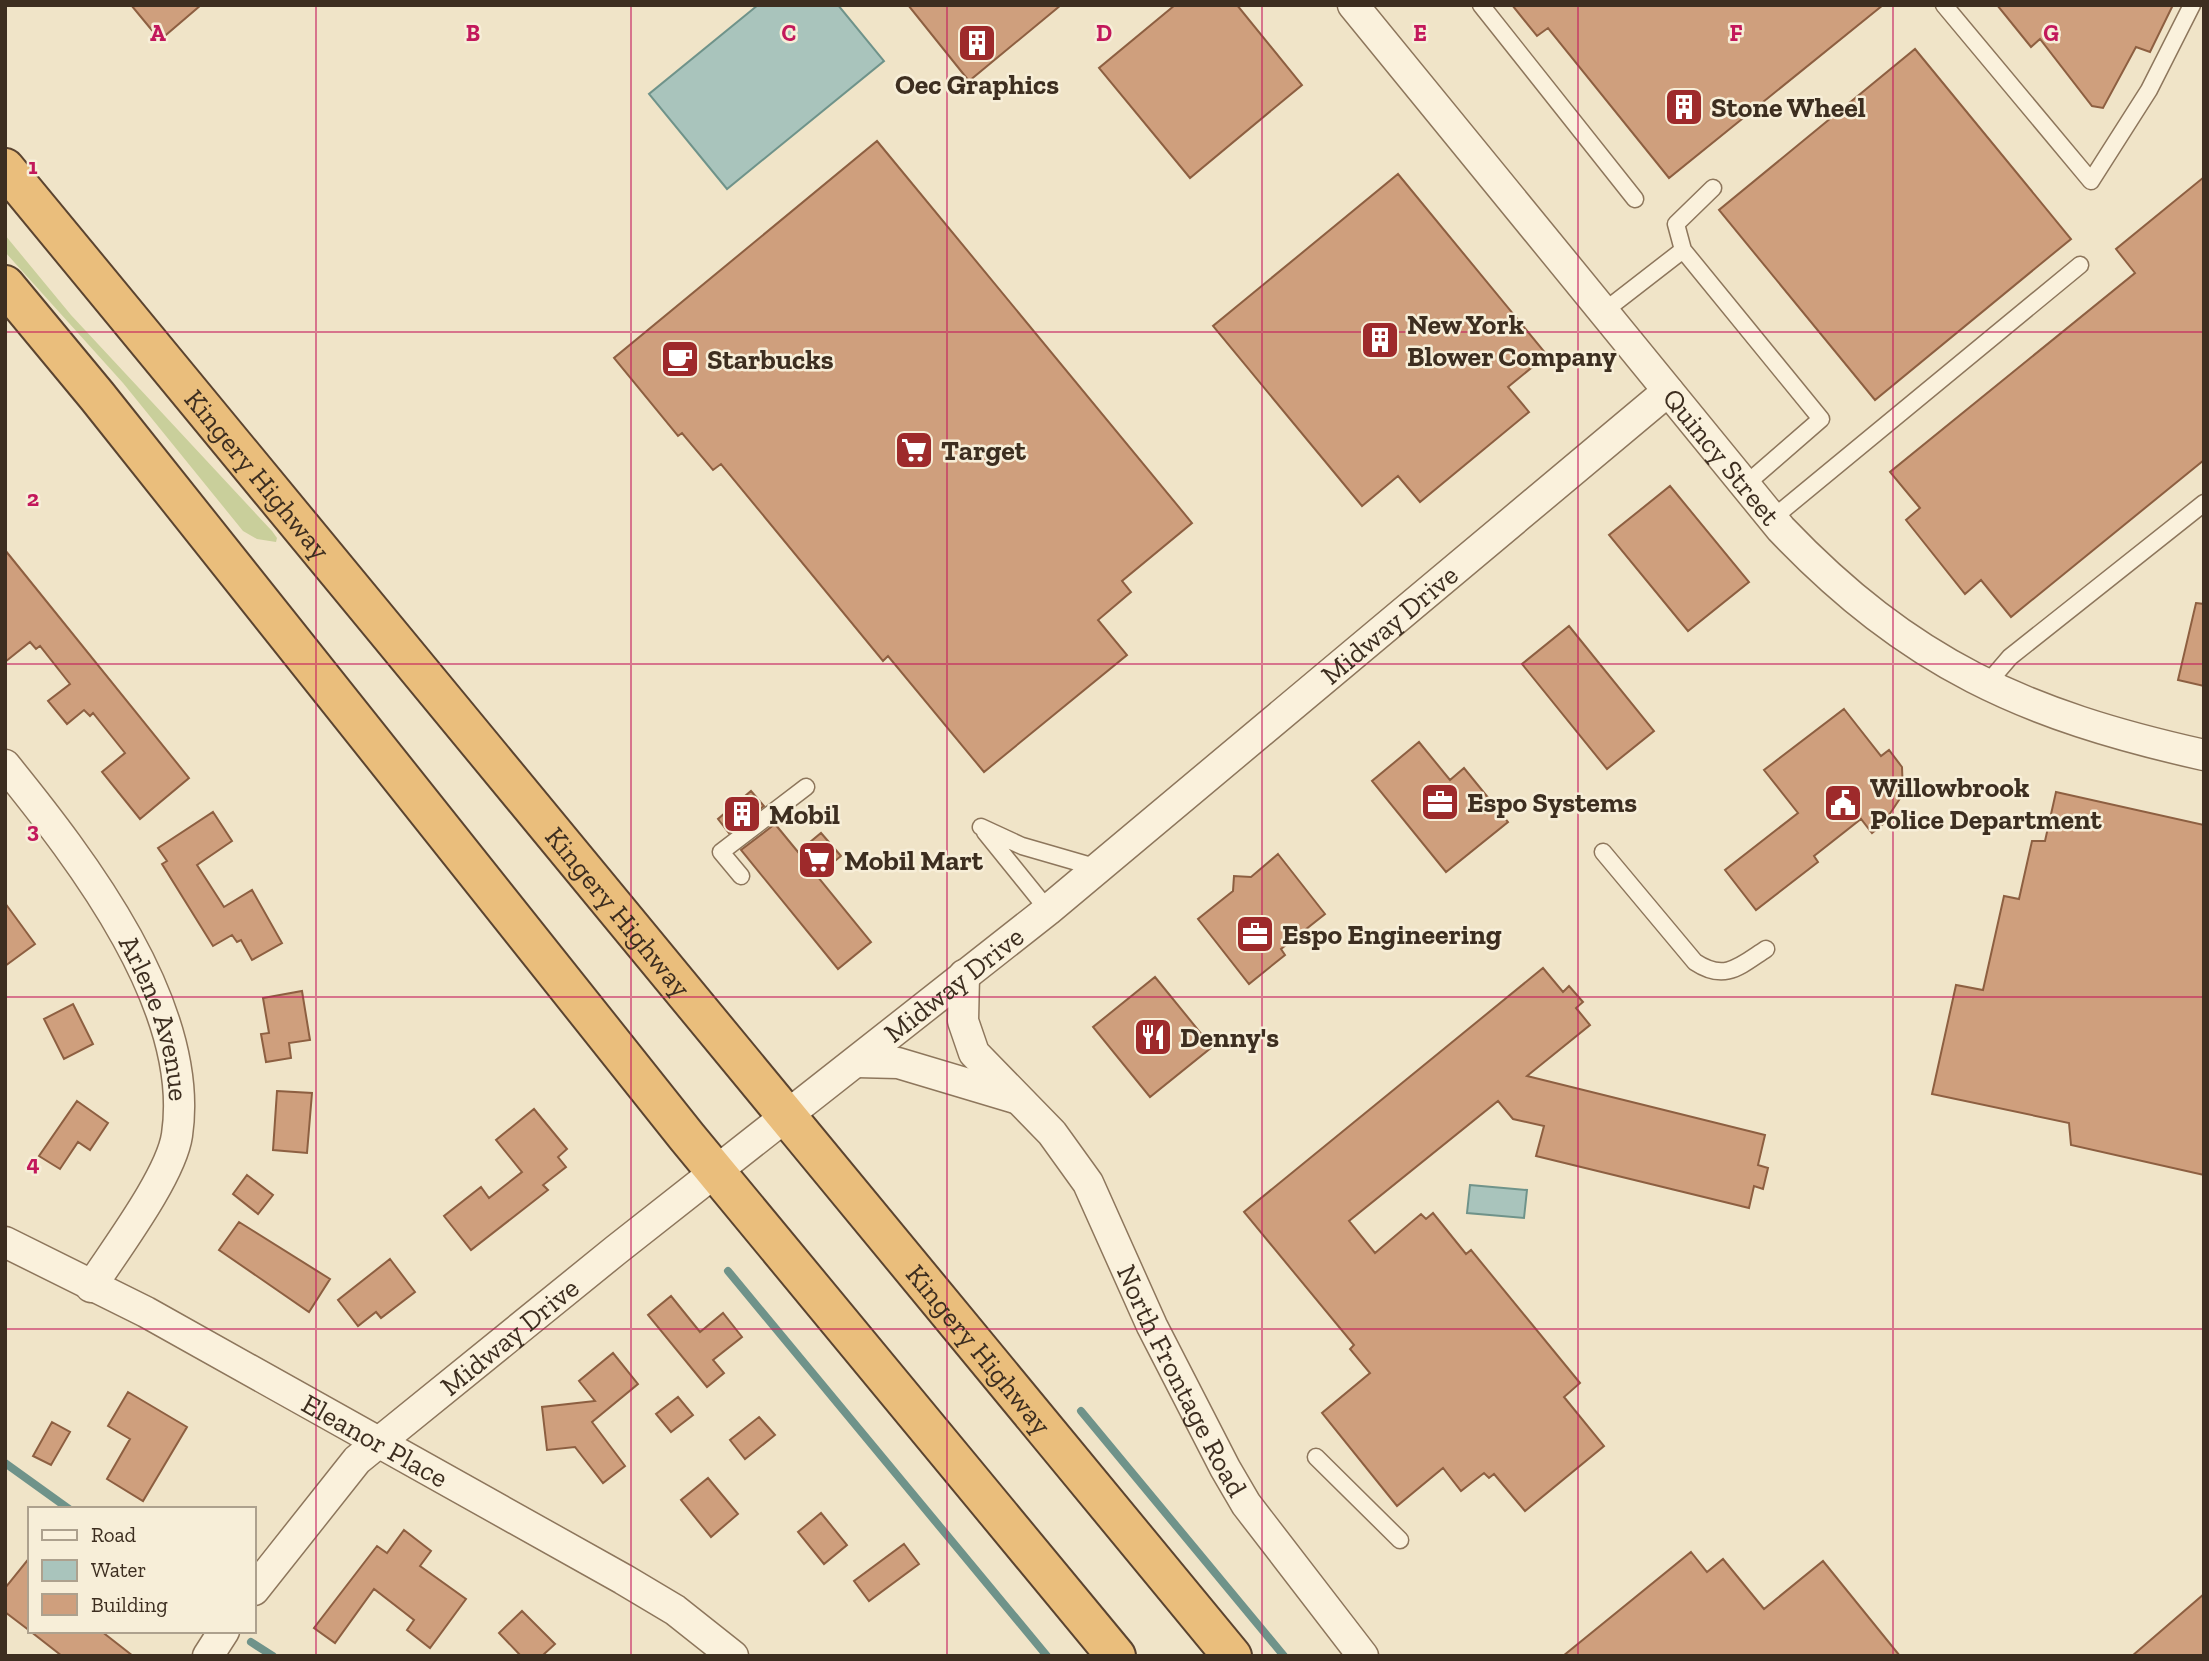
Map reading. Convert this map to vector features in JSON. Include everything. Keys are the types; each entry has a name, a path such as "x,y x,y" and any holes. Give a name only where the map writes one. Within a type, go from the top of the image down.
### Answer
{"highway":[{"name":"Kingery Highway","path":"5,168 1231,1656"},
{"path":"5,285 201,526 491,895 1116,1656"}],"street":[{"name":"Quincy Street","path":"1353,5 1773,519 1817,566 1878,619 1920,648 1986,685 2071,721 2204,755"},
{"name":"Midway Drive","path":"256,1587 332,1489 358,1460 378,1443 1048,910 1668,391"},
{"name":"Arlene Avenue","path":"5,765 31,797 121,929 158,999 171,1036 177,1090 177,1137 157,1185 91,1287"},
{"name":"North Frontage Road","path":"964,975 963,1021 974,1053 1052,1133 1088,1183 1184,1393 1246,1504 1363,1656"},
{"path":"857,1062 898,1063 1015,1098"},
{"name":"Eleanor Place","path":"5,1242 146,1312 675,1610 733,1656"},
{"path":"208,1656 223,1633"}],"lane":[{"path":"1481,5 1635,199"},
{"path":"1944,5 2091,181 2150,90 2192,5"},
{"path":"1713,188 1676,225 1683,250 1821,419 1745,485"},
{"path":"1603,312 1683,250"},
{"path":"1773,519 2080,265"},
{"path":"1986,685 2010,657 2204,503"},
{"path":"741,876 721,852 806,787"},
{"path":"1048,910 981,827 1022,846 1098,869"},
{"path":"1603,852 1695,962 1710,972 1732,971 1766,949"},
{"path":"1316,1457 1400,1540"}],"green space":[{"path":"5,235 71,315 272,531 277,538 276,542 257,539 243,531 123,383 5,252"}],"water":[{"path":"758,5 838,5 884,61 727,189 649,94"},
{"path":"1470,1185 1527,1190 1524,1218 1467,1213"}],"building":[{"path":"131,5 201,5 160,40"},
{"name":"Oec Graphics","path":"908,5 1061,5 969,81"},
{"path":"1175,5 1237,5 1302,85 1190,178 1099,68"},
{"name":"Stone Wheel","path":"1512,5 1883,5 1669,178 1548,28 1537,36"},
{"path":"1997,5 2173,5 2150,52 2136,47 2103,108 2092,106 2040,39 2031,47"},
{"path":"1915,49 2071,239 1875,400 1719,210"},
{"name":"Target","path":"877,141 1192,523 1122,581 1131,592 1098,620 1127,655 984,772 888,656 883,661 721,464 713,470 682,433 678,436 614,358"},
{"name":"New York Blower Company","path":"1398,174 1547,355 1508,387 1529,412 1420,502 1398,476 1362,506 1213,326"},
{"path":"2204,177 2204,460 2011,617 1981,580 1965,594 1906,520 1920,508 1890,472 2135,273 2116,249"},
{"path":"1670,486 1749,582 1688,631 1609,535"},
{"path":"5,550 189,778 140,819 102,772 125,753 93,713 90,716 84,710 67,724 48,701 70,684 40,646 36,649 30,642 5,662"},
{"path":"2196,603 2204,604 2204,686 2178,680"},
{"path":"1569,626 1654,731 1607,769 1522,664"},
{"name":"Willowbrook Police Department","path":"1844,709 1881,756 1889,750 1902,767 1903,794 1883,824 1872,833 1861,819 1814,856 1818,862 1756,910 1725,870 1798,813 1764,770"},
{"name":"Espo Systems","path":"1419,742 1450,780 1464,768 1508,822 1446,872 1372,781"},
{"name":"Mobil","path":"751,791 764,806 729,833 718,819"},
{"path":"2056,792 2204,825 2204,1175 2071,1145 2069,1123 1932,1094 1956,985 1983,990 2004,896 2019,899 2032,841 2045,841"},
{"path":"213,812 232,841 197,865 224,907 252,890 282,943 252,960 241,940 237,942 232,935 213,946 162,864 167,861 158,848"},
{"name":"Mobil","path":"775,824 798,852 821,833 841,856 817,876 871,942 838,969 741,850"},
{"name":"Espo Engineering","path":"1278,854 1325,914 1281,949 1285,955 1249,984 1198,919 1233,891 1234,876 1251,877"},
{"path":"5,903 35,944 5,966"},
{"path":"1543,968 1563,992 1569,986 1583,1002 1576,1008 1590,1025 1527,1076 1765,1135 1758,1165 1768,1168 1763,1189 1754,1186 1749,1208 1536,1156 1544,1126 1513,1119 1498,1101 1349,1221 1375,1253 1421,1214 1426,1219 1433,1213 1466,1254 1471,1250 1580,1383 1564,1397 1604,1446 1525,1511 1494,1474 1489,1478 1484,1473 1461,1491 1443,1468 1397,1506 1322,1413 1370,1373 1350,1349 1354,1345 1244,1212"},
{"name":"Denny's","path":"1155,977 1212,1047 1150,1097 1093,1027"},
{"path":"302,991 310,1040 289,1043 291,1058 266,1062 261,1034 269,1033 263,998"},
{"path":"73,1004 93,1044 64,1059 44,1019"},
{"path":"277,1091 312,1093 307,1153 273,1150"},
{"path":"77,1101 108,1123 90,1150 78,1142 60,1169 39,1156"},
{"path":"534,1109 567,1149 558,1157 566,1167 543,1185 548,1190 471,1250 444,1216 481,1187 489,1198 522,1172 496,1140"},
{"path":"247,1175 273,1195 258,1214 233,1194"},
{"path":"239,1222 330,1279 309,1312 219,1250"},
{"path":"390,1259 415,1292 381,1318 376,1312 358,1326 338,1300"},
{"path":"671,1296 700,1332 723,1313 742,1337 713,1360 724,1373 707,1387 648,1315"},
{"path":"613,1353 638,1384 592,1422 625,1466 603,1483 575,1447 547,1450 542,1407 595,1401 579,1381"},
{"path":"128,1392 187,1427 143,1501 107,1479 130,1439 108,1426"},
{"path":"678,1397 693,1415 671,1432 656,1414"},
{"path":"759,1417 775,1435 745,1459 730,1440"},
{"path":"52,1422 70,1432 51,1465 33,1456"},
{"path":"708,1478 738,1514 711,1537 681,1500"},
{"path":"821,1513 847,1545 824,1564 798,1532"},
{"path":"404,1530 431,1551 420,1566 466,1599 430,1648 407,1630 414,1620 374,1589 335,1643 314,1628 377,1546 387,1553"},
{"path":"904,1544 919,1564 869,1601 854,1581"},
{"path":"1691,1552 1707,1572 1723,1559 1764,1609 1823,1561 1900,1656 1563,1656"},
{"path":"28,1559 28,1629 5,1612 5,1588"},
{"path":"2204,1594 2204,1656 2132,1656"},
{"path":"522,1611 555,1644 542,1656 521,1656 499,1633"},
{"path":"33,1633 104,1633 133,1656 62,1656"}],"waterway":[{"path":"728,1271 1047,1656"},
{"path":"1081,1411 1284,1656"},
{"path":"5,1463 66,1507"},
{"path":"251,1642 273,1656"}],"place":[{"name":"Oec Graphics","path":"977,43"},
{"name":"Stone Wheel","path":"1684,107"},
{"name":"New York Blower Company","path":"1380,340"},
{"name":"Starbucks","path":"680,359"},
{"name":"Target","path":"914,450"},
{"name":"Espo Systems","path":"1440,802"},
{"name":"Willowbrook Police Department","path":"1843,803"},
{"name":"Mobil","path":"742,814"},
{"name":"Mobil Mart","path":"817,860"},
{"name":"Espo Engineering","path":"1255,934"},
{"name":"Denny's","path":"1153,1037"}]}
